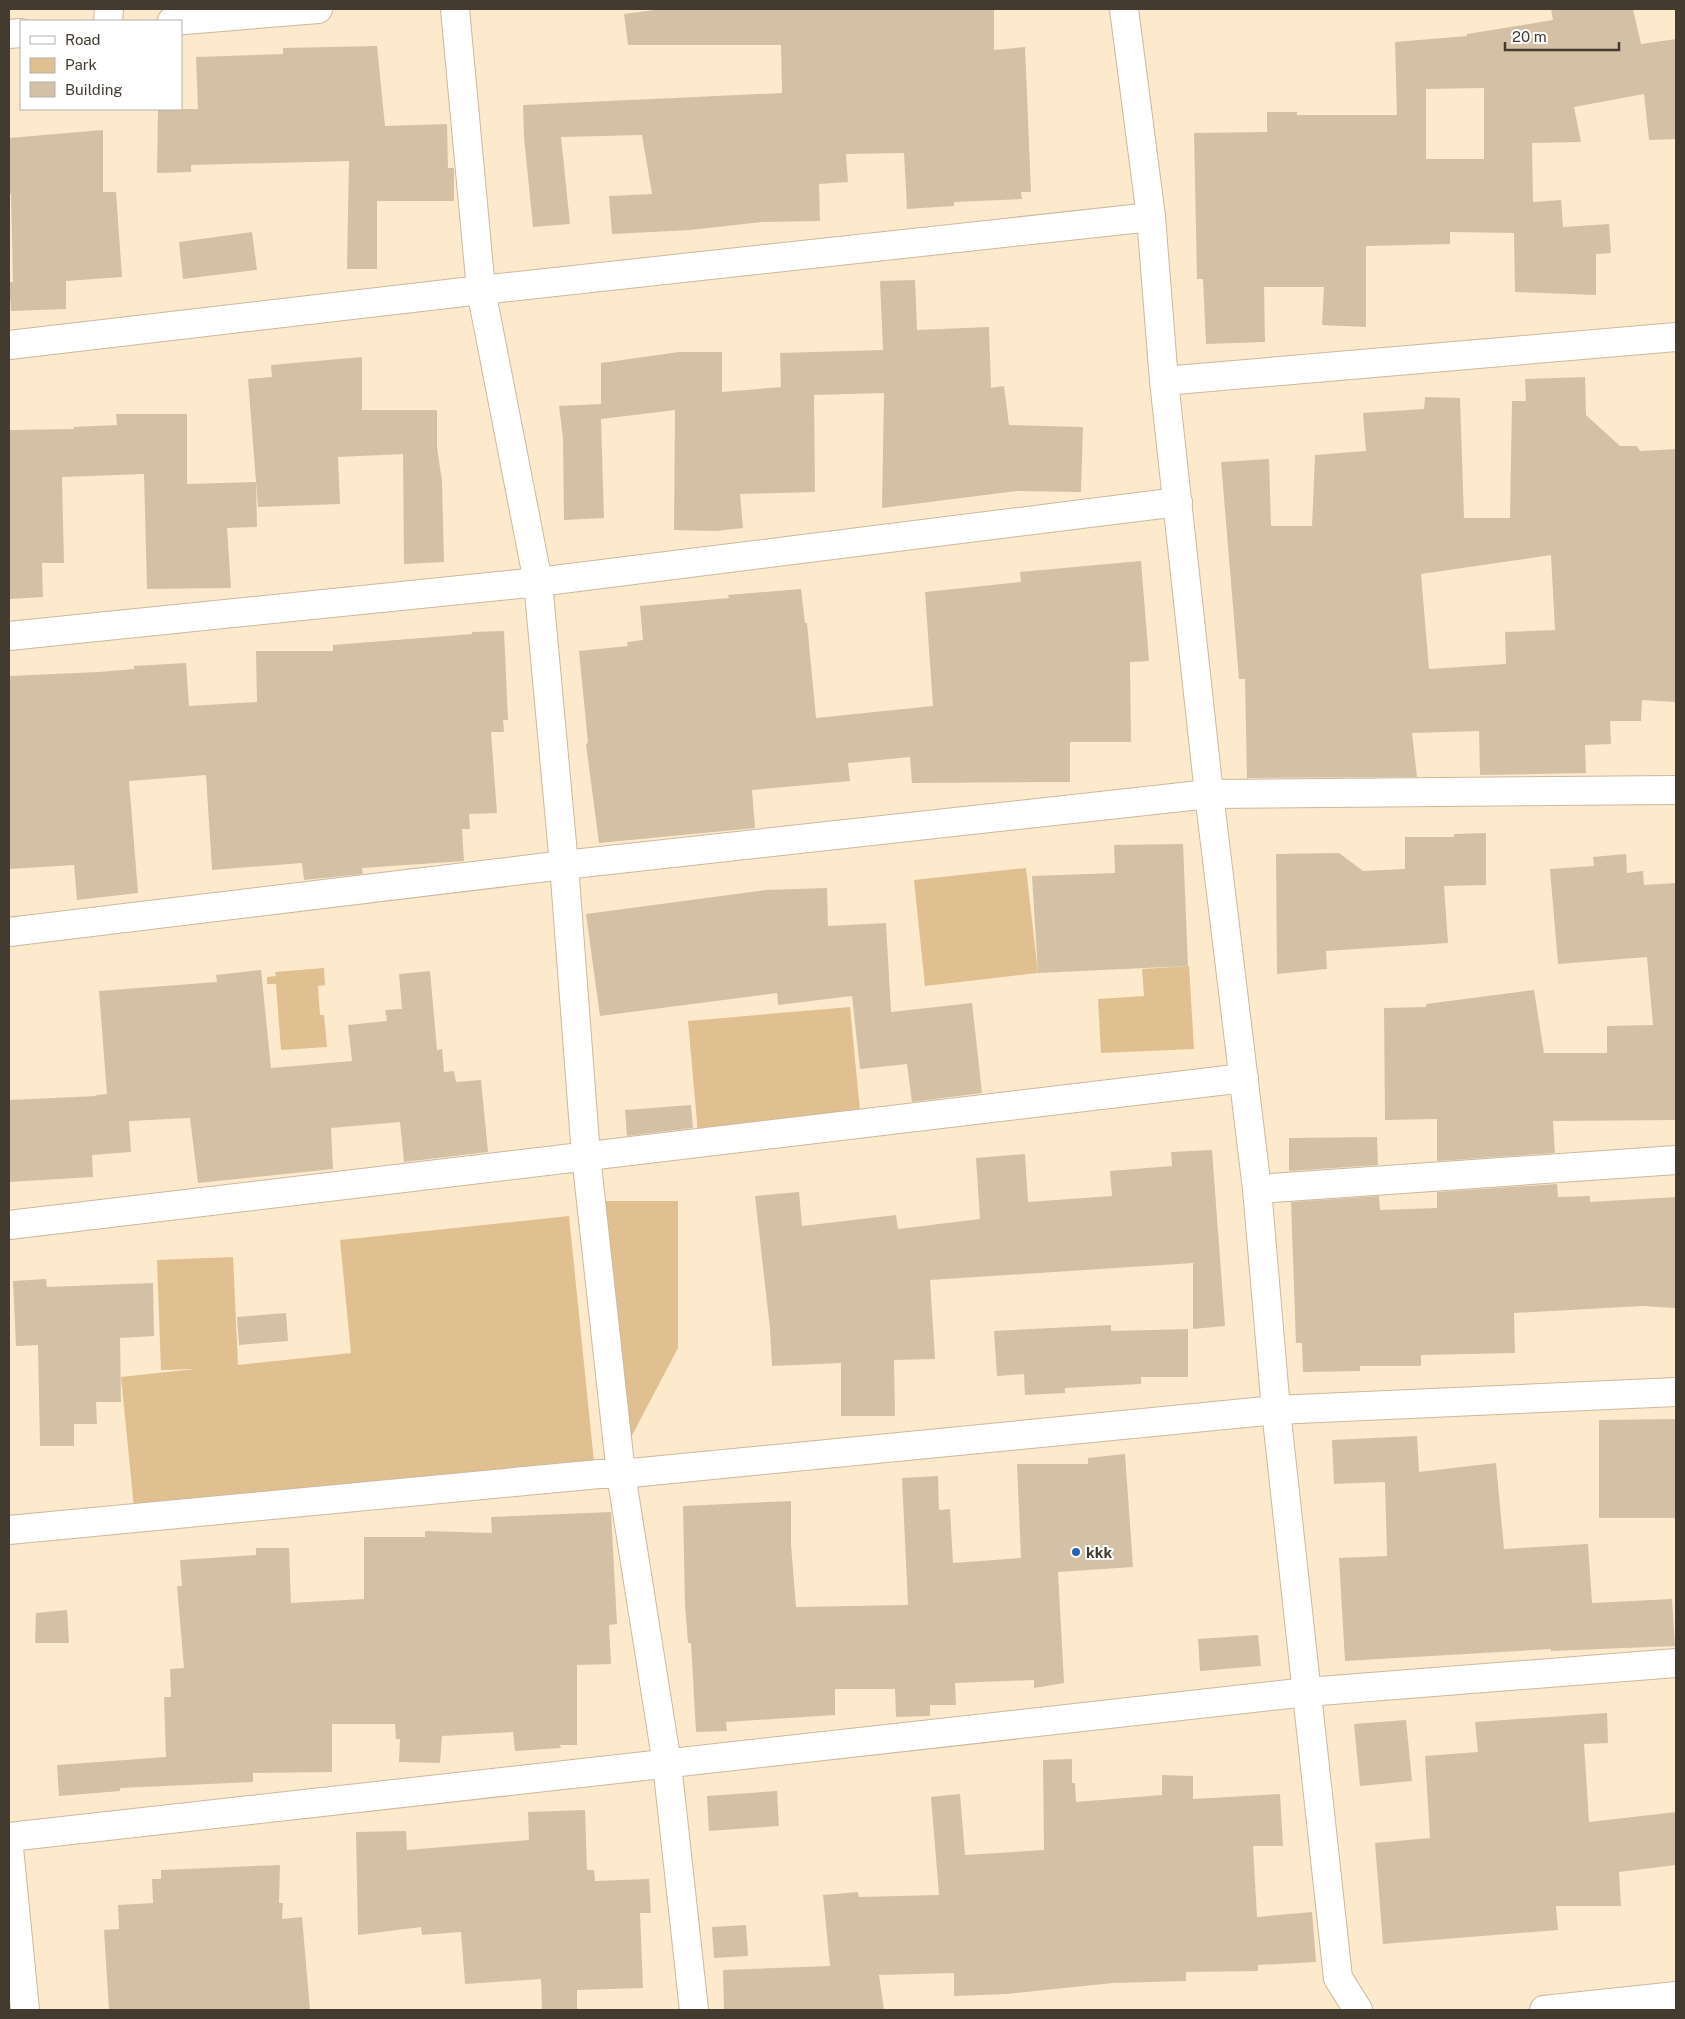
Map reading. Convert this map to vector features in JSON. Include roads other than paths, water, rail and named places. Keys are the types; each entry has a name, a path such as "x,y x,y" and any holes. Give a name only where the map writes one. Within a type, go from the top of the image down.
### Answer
{"street":[{"path":"182,20 318,9"},
{"path":"456,9 481,290 538,582 564,865 586,1156 621,1474 667,1764 694,2010"},
{"path":"1124,9 1150,217 1164,381 1209,794 1257,1189 1276,1410 1338,1978 1358,2010"},
{"path":"9,344 1150,217"},
{"path":"1164,381 1676,337"},
{"path":"9,636 538,582 1178,502"},
{"path":"9,932 564,865 1209,794 1676,790"},
{"path":"9,1225 1244,1078"},
{"path":"1257,1189 1676,1160"},
{"path":"9,1530 580,1476 621,1474 1276,1410 1676,1392"},
{"path":"9,1837 1307,1692 1676,1663"},
{"path":"9,1848 25,2010"},
{"path":"1544,2010 1676,1996"}],"place":[{"name":"kkk","path":"1076,1552"}]}
